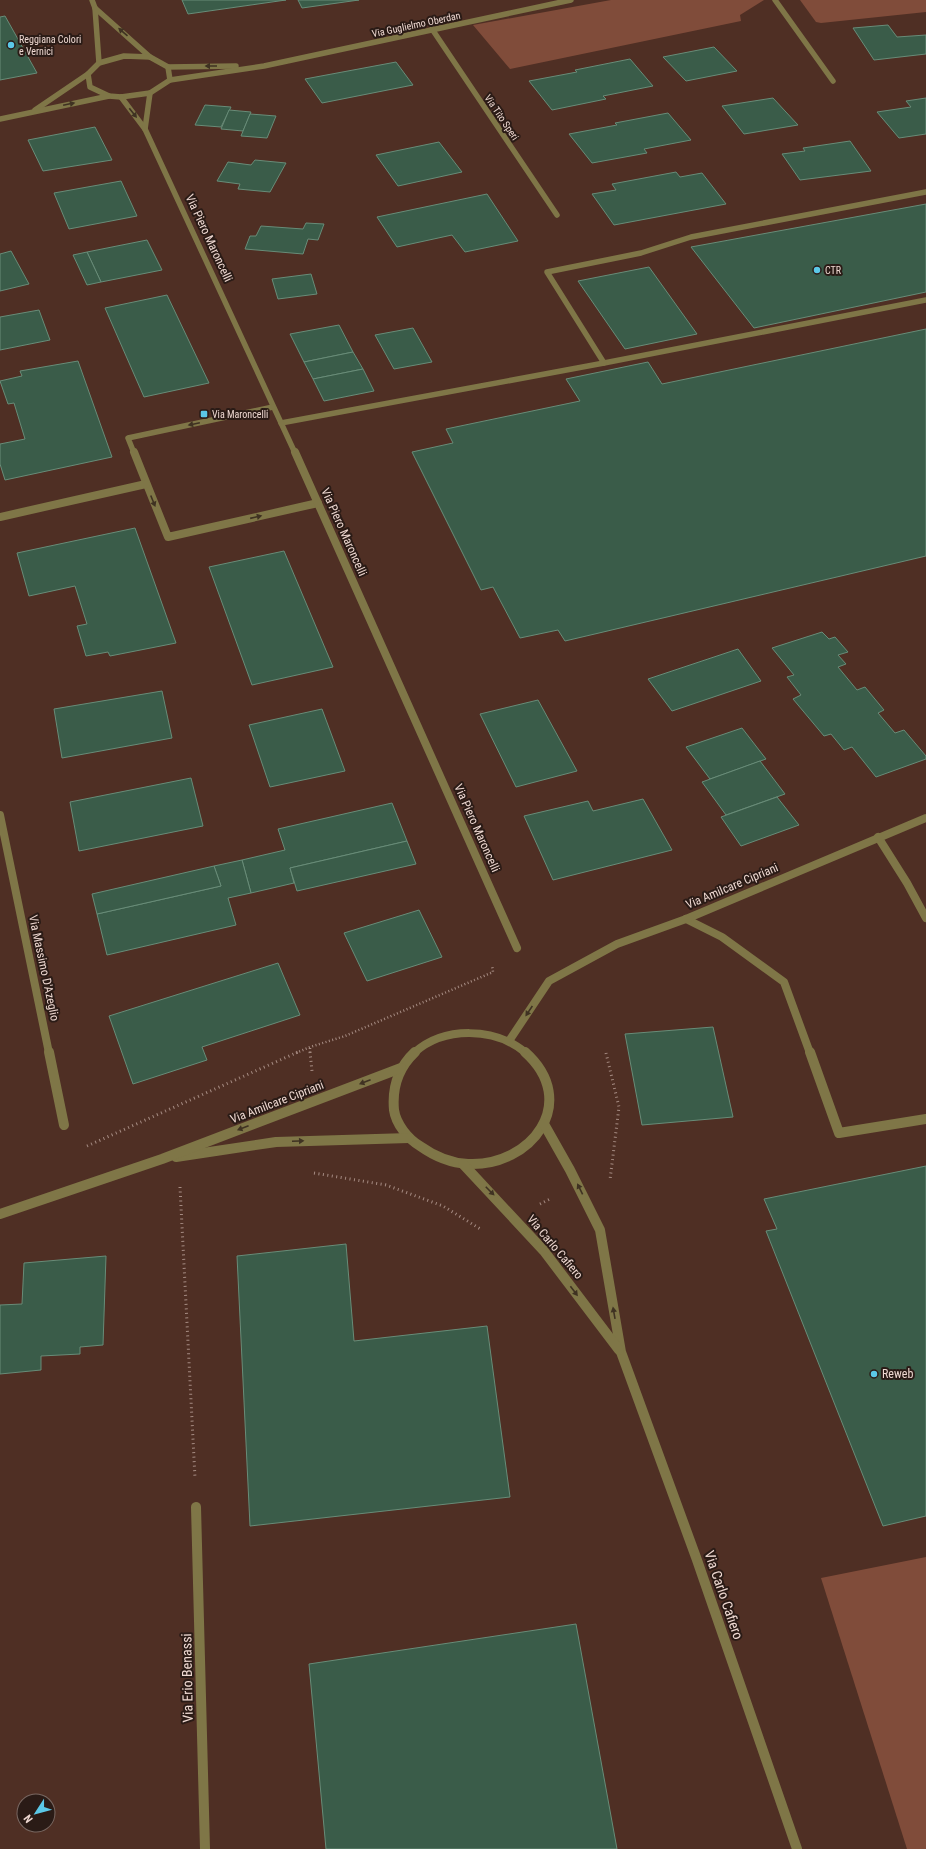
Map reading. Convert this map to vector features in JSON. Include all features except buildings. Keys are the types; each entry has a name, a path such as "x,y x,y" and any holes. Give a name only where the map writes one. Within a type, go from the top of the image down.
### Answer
{"street":[{"path":"92,0 95,8 99,63"},
{"name":"Via Guglielmo Oberdan","path":"0,119 109,96 121,97 150,93 170,80 264,66 571,0"},
{"path":"775,0 833,81"},
{"path":"95,8 150,58"},
{"name":"Via Tito Speri","path":"432,29 557,215"},
{"name":"Via Guglielmo Oberdan","path":"31,113 88,74 99,63 124,56 150,58 168,67 264,66"},
{"path":"168,67 170,80"},
{"name":"Via Guglielmo Oberdan","path":"88,74 90,87 109,96"},
{"path":"145,128 150,93"},
{"name":"Via Piero Maroncelli","path":"121,97 145,128 318,503 517,948"},
{"path":"604,363 547,272 641,253 691,236 926,192"},
{"path":"281,423 604,363 926,300"},
{"path":"273,407 128,438 168,537 318,503"},
{"path":"0,517 146,484"},
{"name":"Via Massimo D'Azeglio","path":"0,815 64,1125"},
{"name":"Via Amilcare Cipriani","path":"509,1041 549,981 617,944 686,919 926,818"},
{"path":"878,837 907,883 926,918"},
{"path":"686,919 722,937 751,956 784,982 839,1133 926,1119"},
{"name":"Via Amilcare Cipriani","path":"466,1033 486,1034 509,1041 527,1054 542,1070 548,1090 548,1111 544,1124 526,1145 507,1156 486,1163 463,1164 442,1159 423,1150 408,1138 397,1122 392,1104 394,1086 401,1068 412,1055 428,1044 446,1036 466,1033"},
{"name":"Via Amilcare Cipriani","path":"0,1214 162,1159 401,1068"},
{"name":"Via Carlo Cafiero","path":"544,1124 570,1170 600,1230 621,1352 697,1560 797,1849"},
{"name":"Via Amilcare Cipriani","path":"162,1159 276,1142 408,1138"},
{"name":"Via Carlo Cafiero","path":"463,1164 544,1250 621,1352"},
{"name":"Via Erio Benassi","path":"196,1507 205,1849"}],"path":[{"path":"83,1148 310,1047 345,1036 493,972 492,962"},
{"path":"180,1186 196,1507"}],"shaded area":[{"path":"611,0 764,0 740,15 741,21 510,69 473,25"},
{"path":"800,0 926,0 926,12 821,23 816,22"},
{"path":"926,1557 926,1849 907,1849 821,1578"}],"place":[{"name":"Reggiana Colori e Vernici","path":"11,45"},
{"name":"CTR","path":"817,270"},
{"name":"Via Maroncelli","path":"204,414"},
{"name":"Reweb","path":"874,1374"}]}
